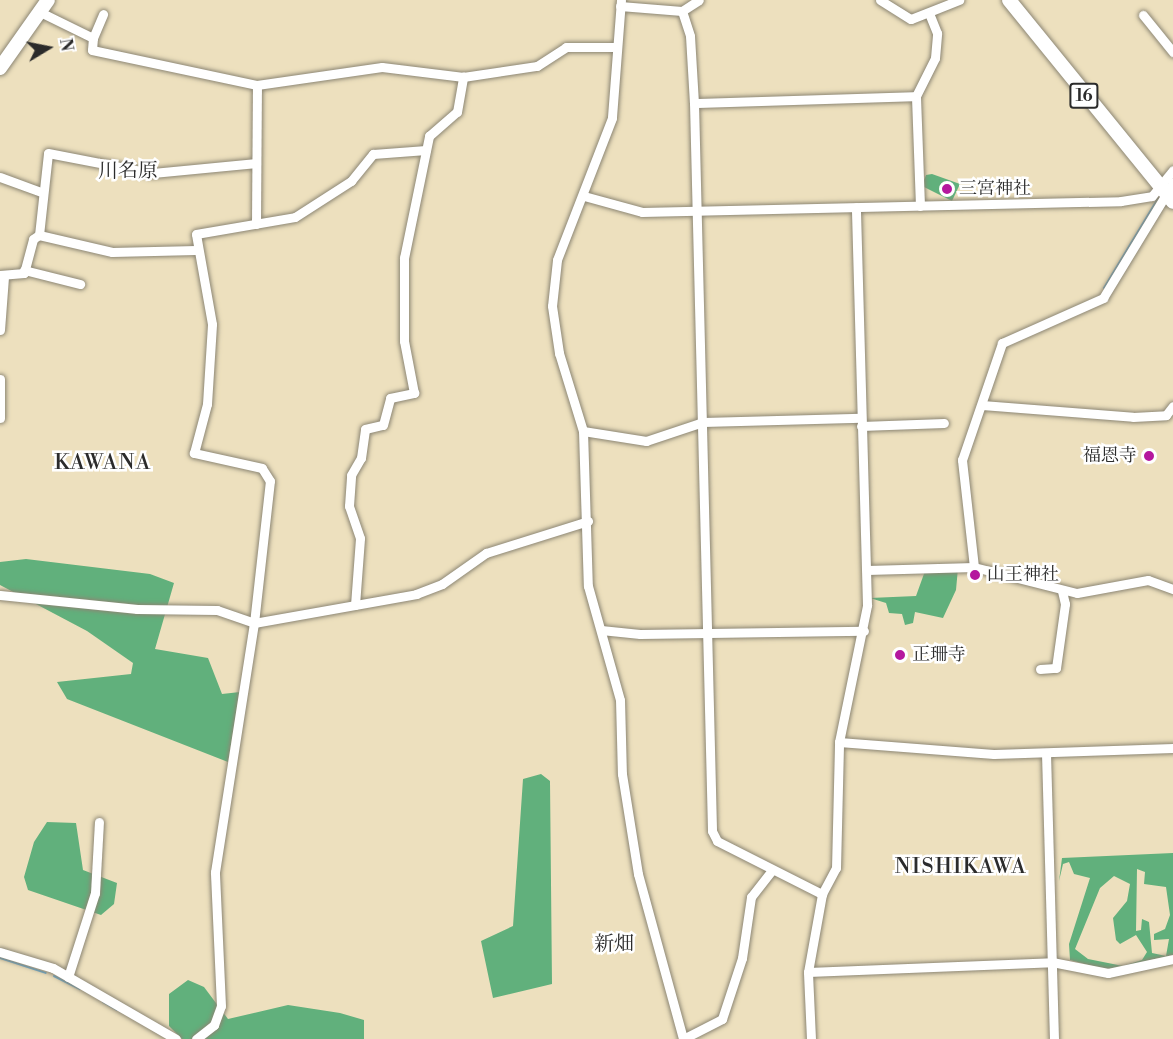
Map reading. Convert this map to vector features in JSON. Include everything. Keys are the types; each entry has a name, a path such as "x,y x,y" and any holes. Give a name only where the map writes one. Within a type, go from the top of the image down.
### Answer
{"highway":[{"path":"0,68 48,0"},
{"name":"16","path":"1009,0 1166,192"}],"street":[{"path":"699,0 682,12 621,3 612,118 584,196 557,260 552,306 559,353 583,430 588,520 588,586 620,700 622,774 645,912 683,1039 722,1019 742,958 751,897 772,870"},
{"path":"880,0 902,18 930,16 959,0"},
{"path":"40,12 93,38"},
{"path":"682,12 690,36 694,104 712,831 717,841 822,894"},
{"path":"103,14 93,38 92,50 257,85 382,67 463,77 537,66 566,47 617,47"},
{"path":"1143,15 1173,52"},
{"path":"920,206 916,96 935,58 936,33 930,16"},
{"path":"355,605 360,538 349,506 351,475 361,458 365,429 383,425 390,398 414,393 401,285 426,150 438,125 462,105 463,77"},
{"path":"256,224 257,85"},
{"path":"694,104 916,96"},
{"path":"196,1039 214,1025 221,1006 215,872 254,623 269,472 194,453 207,404 212,324 196,250 196,234 201,231 295,218 351,181 373,154 426,150"},
{"path":"39,235 41,192 48,153 152,173 255,163"},
{"path":"974,567 963,460 1002,343 1102,298 1166,192 1173,170"},
{"path":"0,177 41,192"},
{"path":"584,196 642,212 697,212 1121,201 1143,199 1166,192"},
{"path":"811,1039 808,972 822,894 836,868 839,742 864,631 867,570 856,207"},
{"path":"0,330 2,276 18,277 24,270 33,239 39,235 112,252 196,250"},
{"path":"24,270 80,284"},
{"path":"0,379 0,418"},
{"path":"982,405 1133,417 1166,415 1173,406"},
{"path":"583,430 646,441 702,422 944,423"},
{"path":"0,595 137,609 217,610 254,623 417,594 442,584 486,554 588,520"},
{"path":"867,570 974,567 1062,591 1148,580 1173,589"},
{"path":"1040,669 1056,668 1065,604 1062,591"},
{"path":"601,630 708,633 864,631"},
{"path":"839,742 882,749 1046,753 1173,748"},
{"path":"1046,753 1054,1039"},
{"path":"68,977 95,893 99,822"},
{"path":"0,952 68,977 176,1039"},
{"path":"808,972 1052,962 1108,973 1173,959"}],"green space":[{"path":"932,174 960,184 952,201 922,186 926,175"},
{"path":"26,559 150,574 174,583 155,649 208,658 222,694 240,692 228,762 67,699 57,682 131,674 133,663 87,631 0,585 0,562"},
{"path":"958,568 956,590 943,618 915,612 913,623 905,625 902,614 889,613 886,603 870,598 916,596 925,571"},
{"path":"541,774 550,781 552,984 493,998 481,941 513,926 523,779"},
{"path":"47,822 76,823 83,870 117,883 114,904 101,915 28,890 24,877 34,842"},
{"path":"1173,853 1173,955 1107,970 1070,960 1069,944 1090,878 1074,874 1069,862 1063,864 1059,881 1062,858","holes":["1137,869 1145,872 1144,884 1166,887 1170,915 1165,929 1154,934 1154,940 1169,939 1166,956 1152,953 1149,922 1142,919 1141,930 1136,931","1114,876 1130,884 1127,901 1113,918 1116,940 1120,944 1136,935 1147,952 1142,960 1123,966 1088,959 1075,949 1100,888"]},
{"path":"188,980 204,987 228,1019 288,1005 340,1013 364,1020 364,1039 182,1039 169,1026 169,994"}],"waterway":[{"path":"1104,288 1160,195"},
{"path":"0,958 46,973"},
{"path":"54,976 80,989"},
{"path":"103,1002 117,1010"}],"place":[{"name":"三宮神社","path":"947,189"},
{"name":"福恩寺","path":"1149,456"},
{"name":"山王神社","path":"975,575"},
{"name":"正珊寺","path":"900,655"}],"district":[{"name":"川名原","path":"128,171"},
{"name":"KAWANA","path":"103,463"},
{"name":"NISHIKAWA","path":"961,867"},
{"name":"新畑","path":"614,944"}]}
